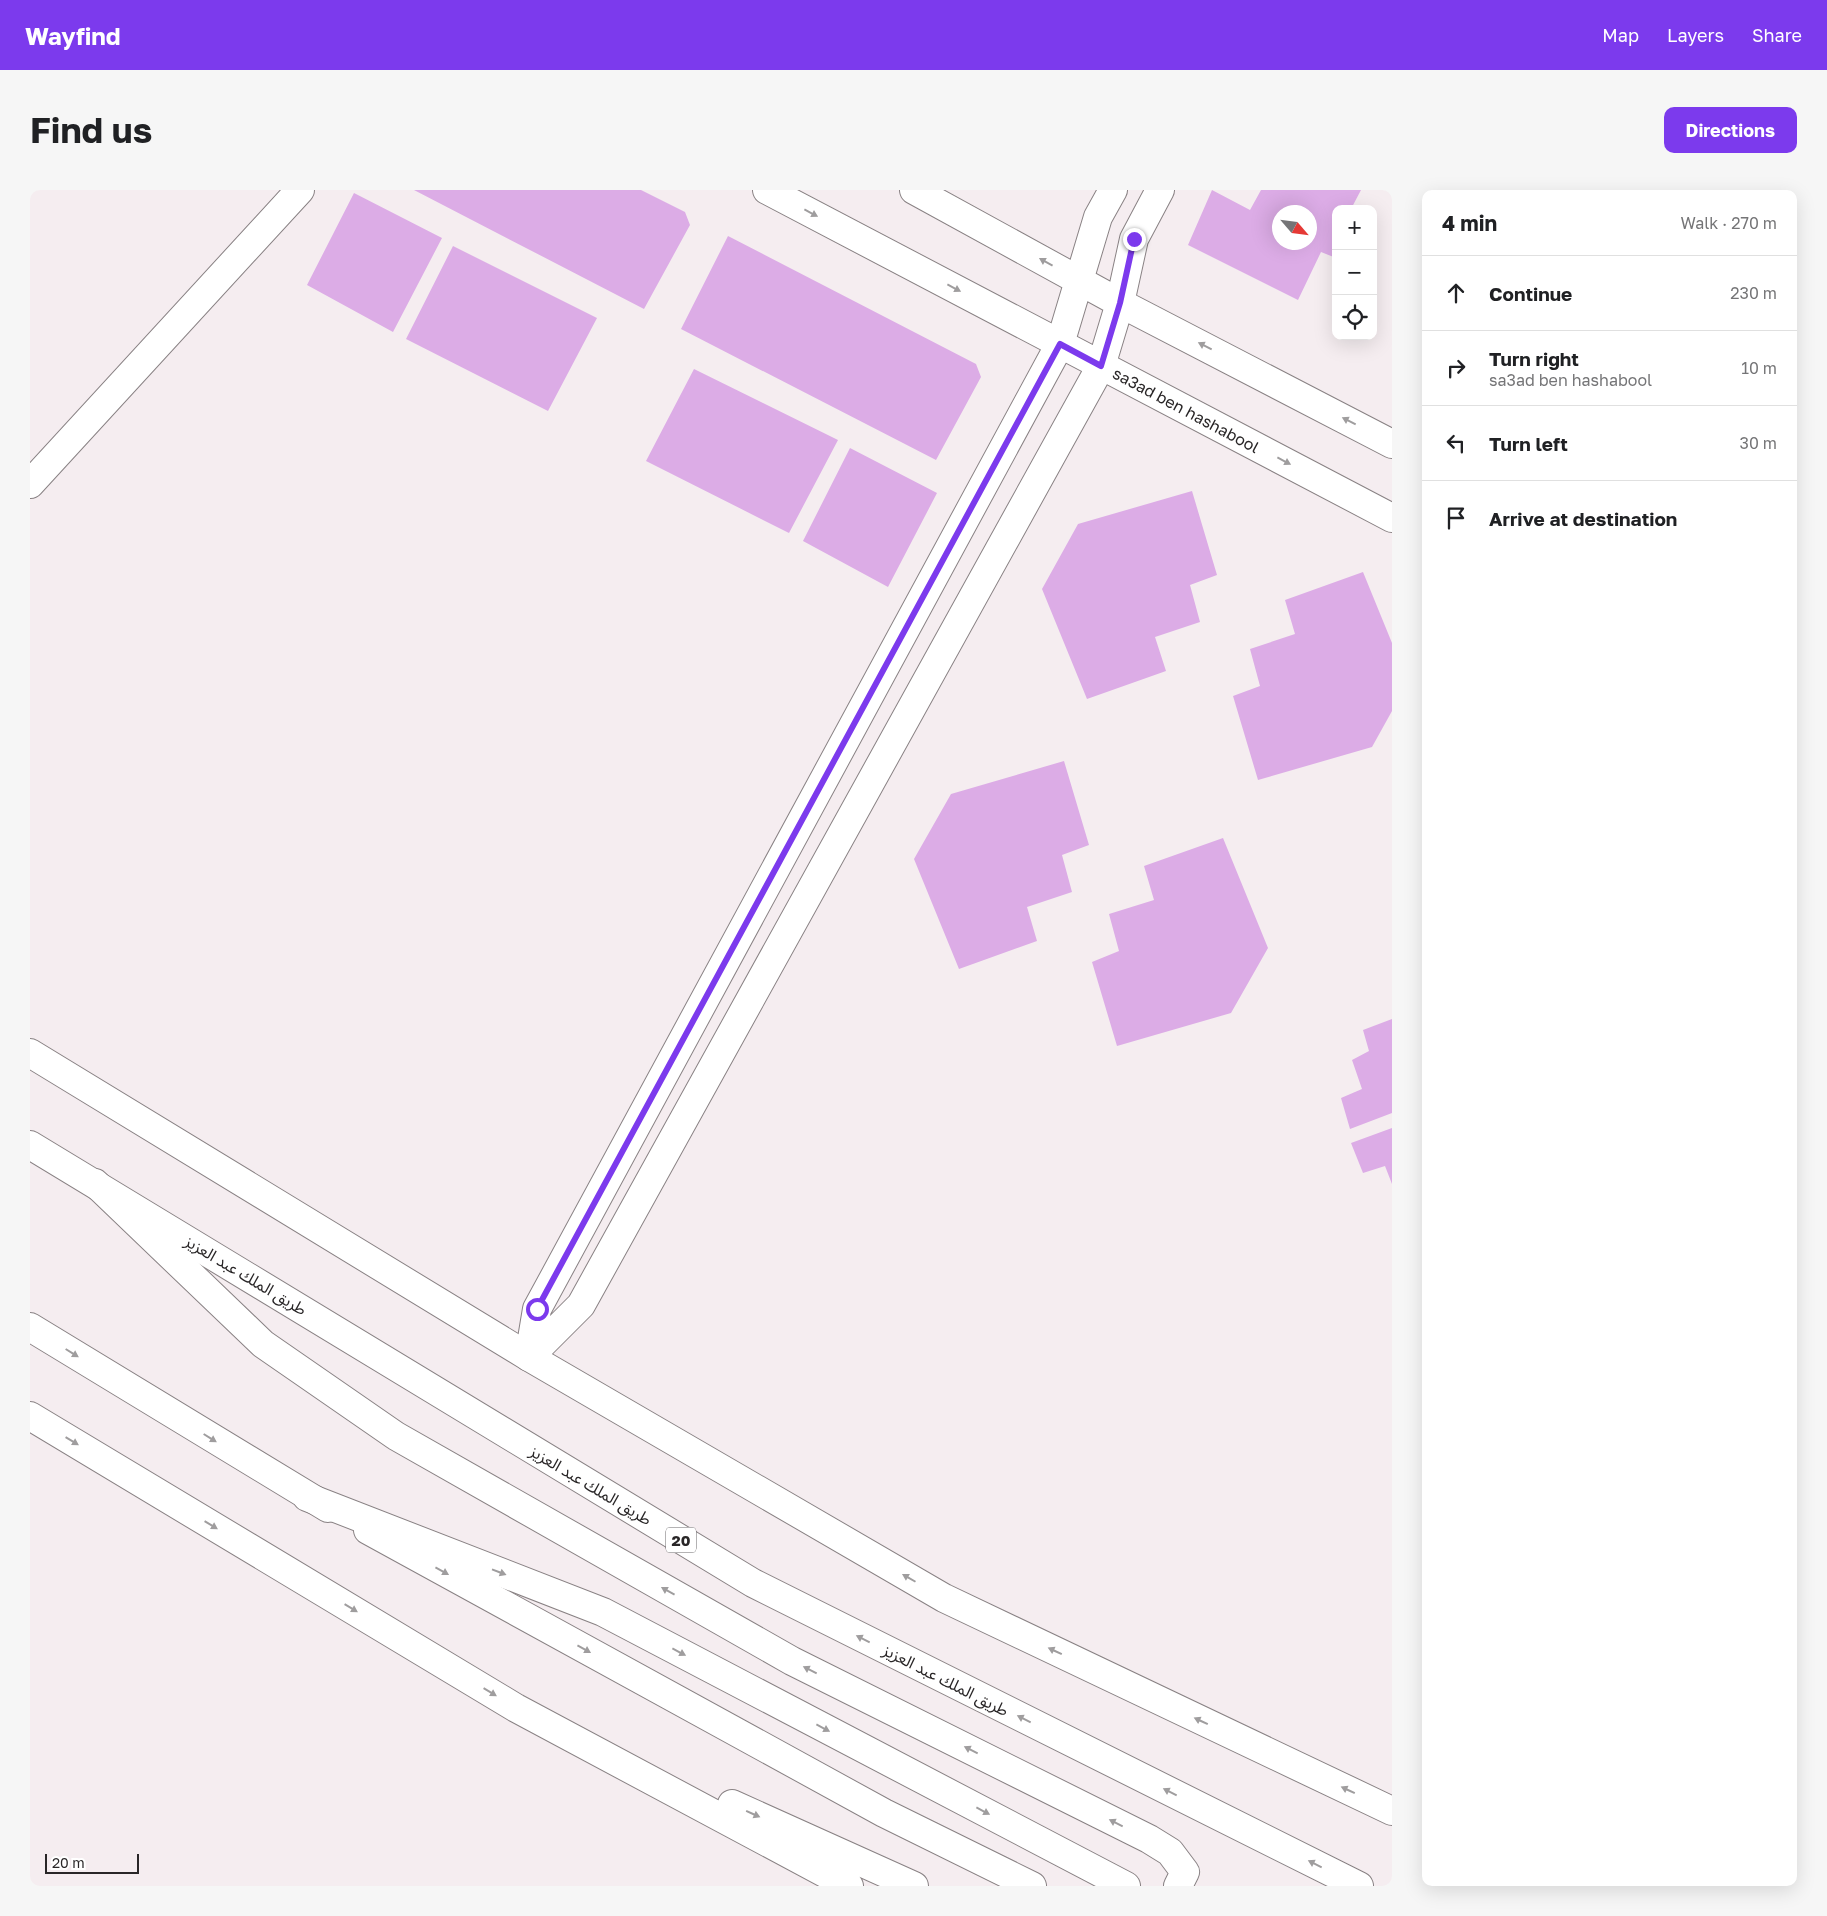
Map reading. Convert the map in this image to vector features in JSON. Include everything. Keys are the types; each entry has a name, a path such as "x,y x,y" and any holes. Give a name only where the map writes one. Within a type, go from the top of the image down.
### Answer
{"main road":[{"path":"30,484 300,190"},
{"name":"sa3ad ben hashabool","path":"768,190 1392,518"},
{"path":"914,190 1120,303 1392,444"},
{"path":"529,1356 537,1309 1060,344 1098,217 1113,190"},
{"path":"529,1356 581,1306 1101,366 1120,303 1134,239 1160,190"},
{"path":"30,1053 529,1356 944,1598 1392,1811"},
{"path":"30,1137 95,1183 263,1344 396,1436 792,1661 1148,1839 1170,1852 1185,1872 1178,1886"},
{"name":"طريق الملك عبد العزيز","path":"30,1145 752,1584 1359,1886"},
{"path":"30,1327 307,1497 884,1813 1032,1886"},
{"path":"30,1416 516,1708 849,1886"},
{"path":"307,1497 603,1612 1126,1886"},
{"path":"516,1708 914,1886"}],"building":[{"path":"414,190 641,190 685,212 690,225 644,309"},
{"path":"1212,190 1250,210 1261,190 1361,190 1353,205 1332,205 1332,256 1321,252 1298,300 1188,245"},
{"path":"354,193 442,238 393,332 307,285"},
{"path":"728,236 976,364 981,377 936,460 681,329"},
{"path":"453,246 597,318 548,411 406,339"},
{"path":"694,369 838,440 789,533 646,461"},
{"path":"850,448 937,493 888,587 803,541"},
{"path":"1192,491 1217,575 1190,585 1200,622 1155,637 1166,671 1087,699 1042,589 1078,524"},
{"path":"1363,572 1392,643 1392,711 1372,747 1258,780 1233,696 1260,686 1250,649 1295,634 1285,600"},
{"path":"1064,761 1089,845 1062,855 1072,892 1027,907 1037,941 959,969 914,859 951,794"},
{"path":"1223,838 1268,948 1231,1013 1117,1046 1092,962 1119,951 1109,914 1154,900 1144,866"},
{"path":"1392,1019 1392,1113 1350,1129 1341,1098 1362,1089 1352,1060 1369,1051 1363,1030"},
{"path":"1392,1128 1392,1184 1385,1166 1363,1173 1351,1143"}],"route":[{"path":"537,1309 1060,344 1101,366 1120,303 1134,239"}]}
